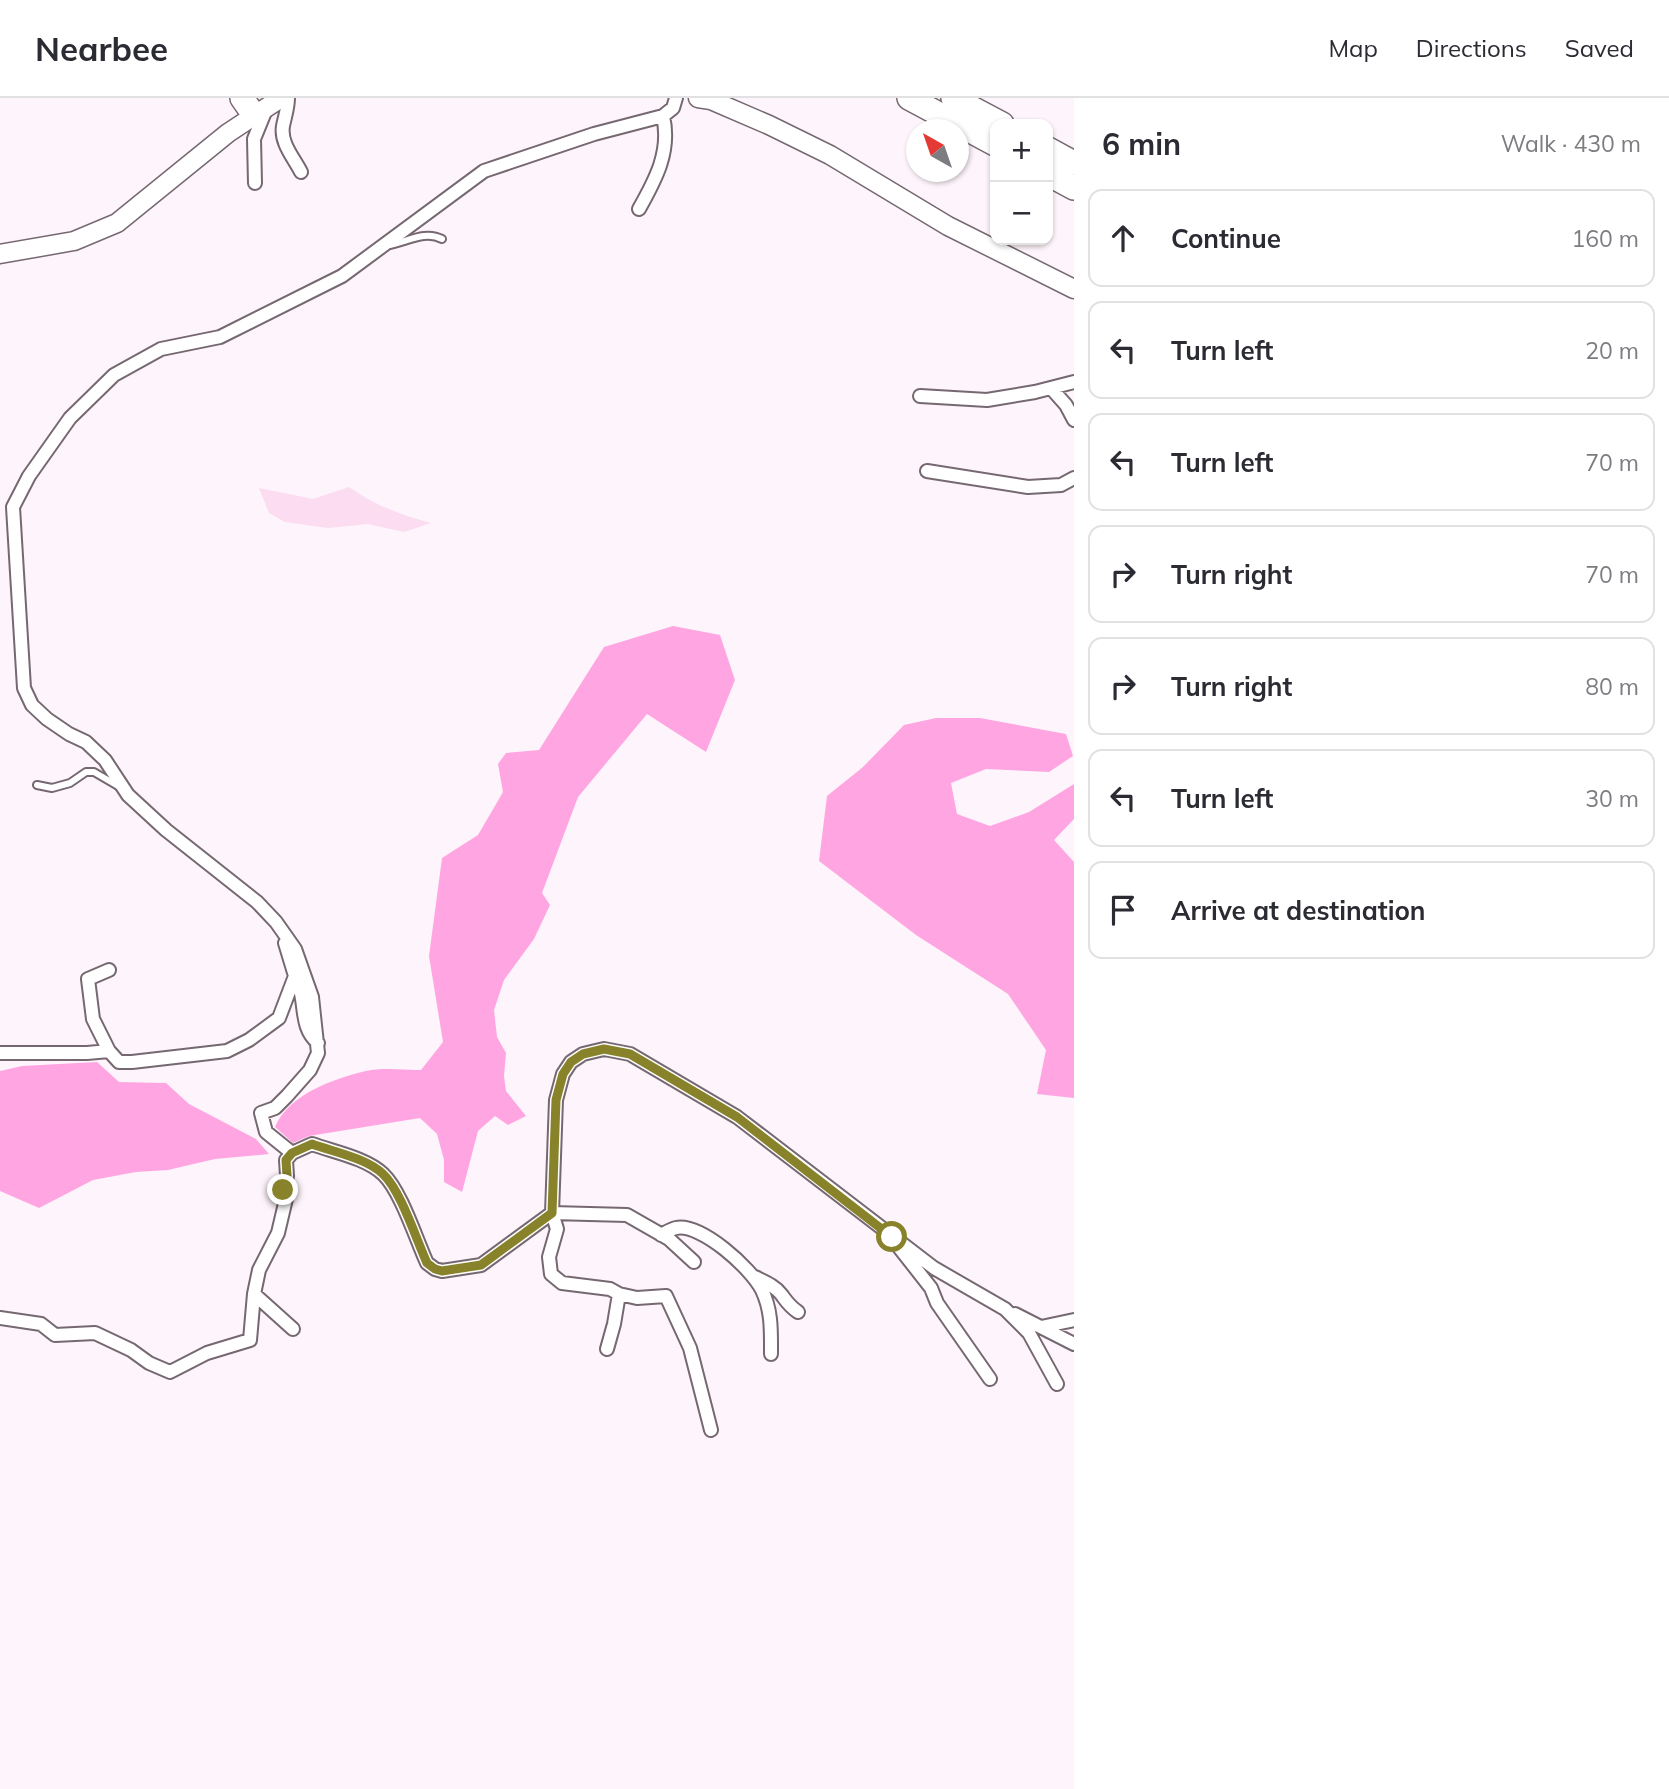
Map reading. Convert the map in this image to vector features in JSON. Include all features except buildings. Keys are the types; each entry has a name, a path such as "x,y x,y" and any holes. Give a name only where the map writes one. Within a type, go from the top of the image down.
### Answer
{"highway":[{"path":"909,98 990,141"},
{"path":"953,98 993,119"},
{"path":"1053,152 1074,163"},
{"path":"1053,177 1074,188"}],"main road":[{"path":"698,98 711,100 769,125 830,155 948,226 1074,289"},
{"path":"0,254 74,241 117,223 261,105"}],"street":[{"path":"288,98 288,113 283,127 284,143 301,172"},
{"path":"292,1153 266,1132 261,1113 275,1108 310,1070 318,1053 312,997 295,949 257,902 166,830 125,791 105,760 86,742 47,719 32,705 23,688 13,507 29,476 70,418 114,375 161,349 219,337 342,276 484,171 594,134 663,116 673,108 676,98"},
{"path":"255,183 254,139 261,105"},
{"path":"639,209 659,171 664,155 666,133 663,116"},
{"path":"920,396 987,400 1074,382"},
{"path":"1051,388 1074,419"},
{"path":"927,471 1028,487 1061,485 1074,478"},
{"path":"281,930 303,998 304,1021 310,1037 318,1043"},
{"path":"109,970 88,979 93,1019 109,1051 119,1062 227,1051 249,1040 279,1018 295,976"},
{"path":"711,1430 690,1348 666,1296 637,1298 610,1289 562,1283 551,1274 549,1257 557,1229 552,1213 556,1100 563,1074 571,1062 583,1054 604,1049 630,1054 737,1117 934,1268 1005,1309 1074,1344"},
{"path":"0,1053 87,1054 109,1051"},
{"path":"0,1318 41,1324 55,1335 95,1333 170,1372 207,1353 250,1340 259,1270 278,1233 286,1199 283,1190 287,1176 286,1160 292,1153 312,1144 382,1172 394,1187 427,1263 435,1269 442,1271 481,1265 552,1213 627,1215 660,1235 694,1262"},
{"path":"660,1235 676,1227 685,1228 714,1241 744,1263 761,1289 772,1320 771,1354"},
{"path":"892,1237 910,1264 931,1288 937,1303 990,1379"},
{"path":"752,1275 772,1286 788,1306 798,1312"},
{"path":"254,1294 293,1329"},
{"path":"607,1349 619,1294"},
{"path":"1005,1309 1029,1333 1057,1384"},
{"path":"1041,1327 1074,1320"}],"lane":[{"path":"384,246 419,236 435,235 442,239"},
{"path":"37,785 52,788 69,783 86,772 94,772 125,791"}],"shaded area":[{"path":"349,487 388,509 431,523 404,532 368,524 328,528 285,522 269,513 259,488 313,499"},
{"path":"673,626 720,635 735,680 706,752 647,714 578,797 542,893 550,905 534,939 504,980 494,1010 497,1037 506,1053 506,1091 526,1116 508,1125 495,1116 478,1131 462,1192 444,1182 444,1160 437,1134 420,1118 309,1136 293,1143 275,1127 290,1105 301,1097 340,1078 366,1071 421,1070 443,1042 429,956 442,858 478,835 503,792 498,764 506,753 539,750 604,647"},
{"path":"936,718 980,718 1066,734 1073,756 1049,772 986,769 951,783 957,814 990,826 1029,812 1074,784 1074,819 1054,840 1074,862 1074,1098 1037,1094 1046,1050 1008,994 916,935 819,861 827,796 863,767 904,725"},
{"path":"97,1062 119,1082 166,1083 189,1104 256,1139 269,1154 215,1159 168,1170 136,1172 93,1180 39,1208 0,1191 0,1071 22,1066"}],"route":[{"path":"283,1190 287,1176 286,1160 292,1153 312,1144 362,1162 382,1172 394,1187 427,1263 442,1271 481,1265 552,1213 556,1100 563,1074 571,1062 583,1054 604,1049 630,1054 737,1117 892,1237"}]}
